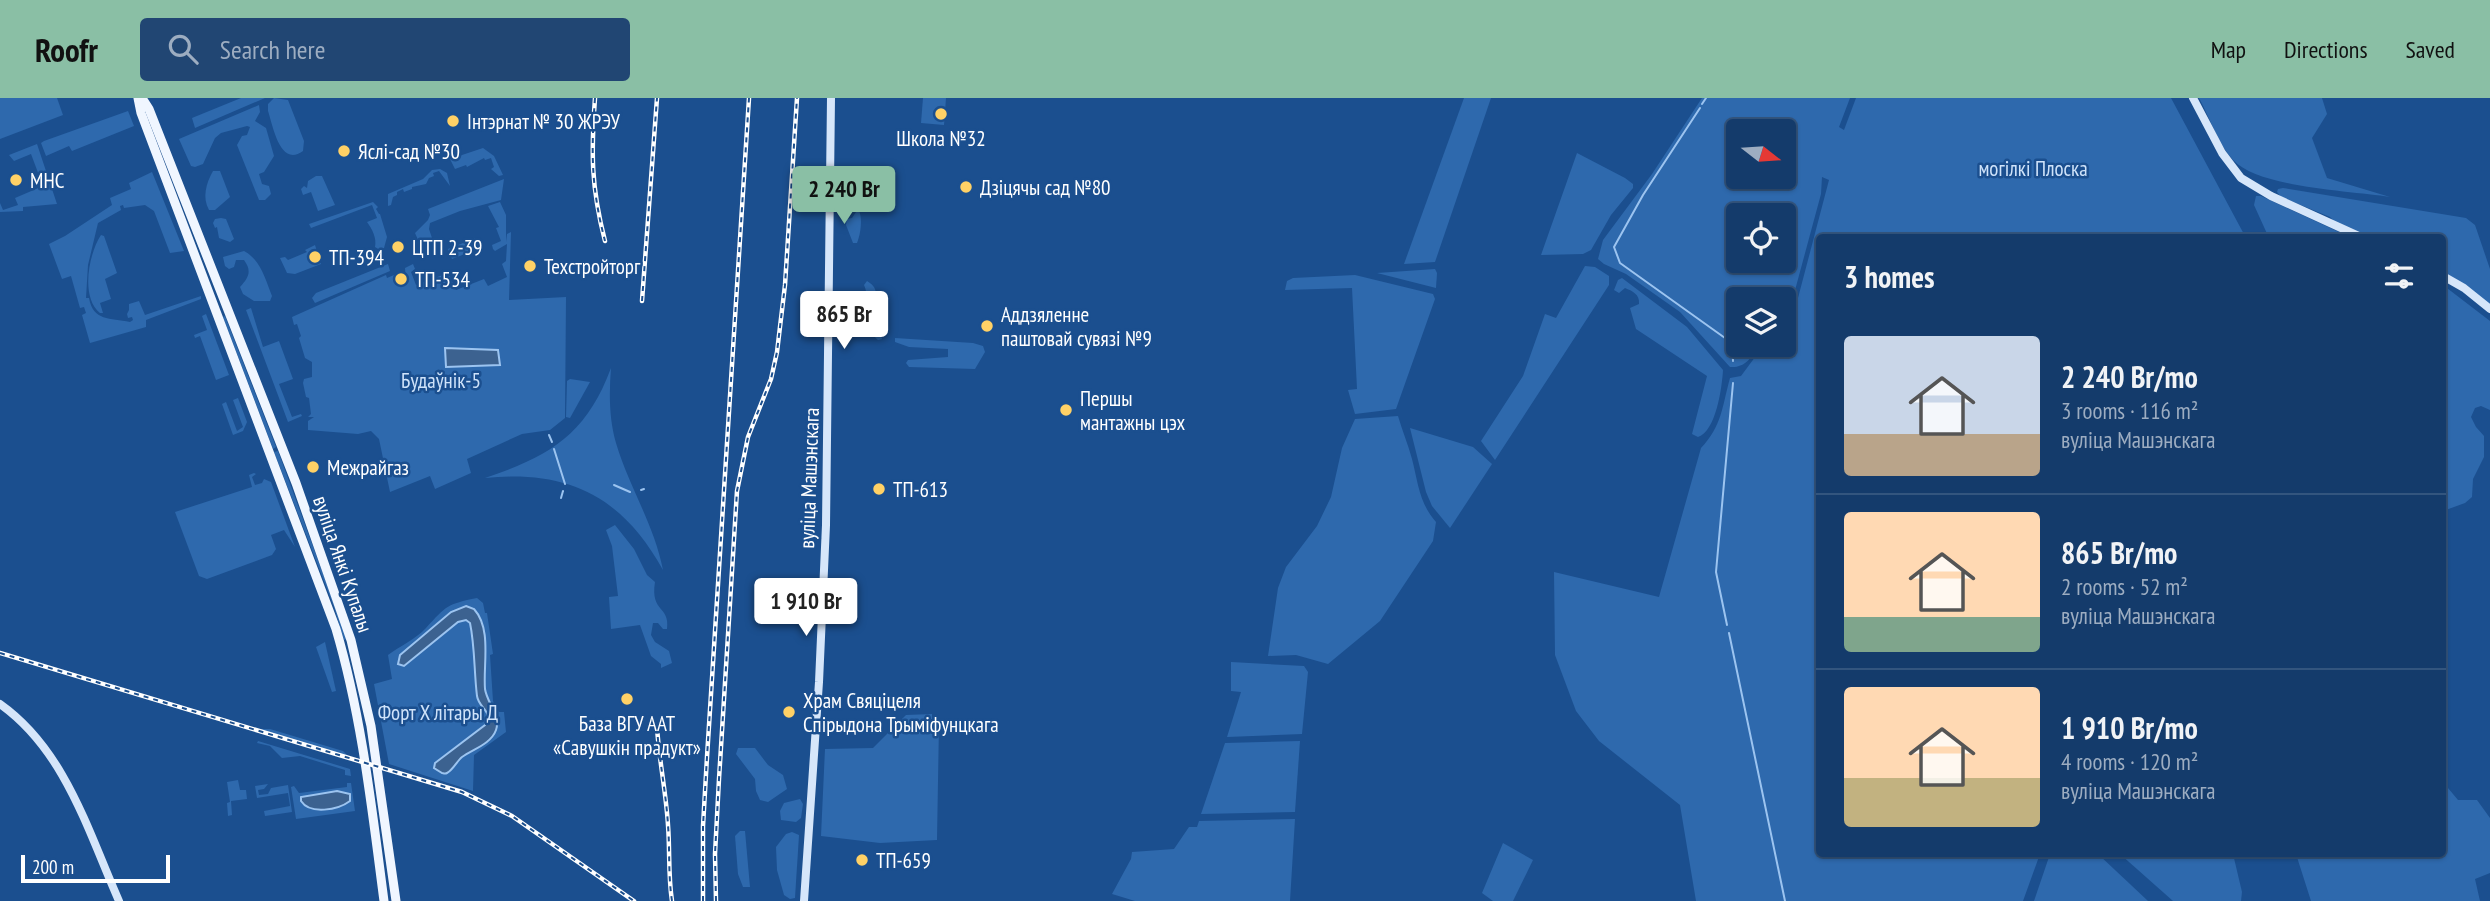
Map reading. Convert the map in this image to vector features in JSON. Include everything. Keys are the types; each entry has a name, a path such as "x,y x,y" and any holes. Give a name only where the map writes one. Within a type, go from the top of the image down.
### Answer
{"main road":[{"name":"вуліца Янкі Купалы","path":"140,98 149,109 224,298 299,492 355,651 371,726 396,901"},
{"name":"вуліца Янкі Купалы","path":"140,98 141,113 306,546 343,654 362,746 384,901"},
{"name":"вуліца Машэнскага","path":"804,901 819,682 826,524 831,98"},
{"path":"2193,98 2222,153 2241,178 2271,196 2354,234"},
{"path":"2446,278 2490,309"},
{"path":"213,302 224,298"},
{"path":"343,654 355,651"},
{"path":"0,704 36,735 53,758 119,901"}],"green space":[{"path":"0,98 57,98 63,115 0,139"},
{"path":"241,98 265,98 195,128 192,118"},
{"path":"274,98 288,100 304,141 303,151 295,155 283,150 275,135 268,111 268,104"},
{"path":"923,98 946,98 944,125 921,123"},
{"path":"1464,98 1491,98 1435,262 1404,264"},
{"name":"могілкі Плоска","path":"1702,98 1850,98 1839,127 1844,130 1856,98 2171,98 2244,234 1816,234 1816,857 2039,857 2023,901 1696,901 1680,805 1599,741 1576,711 1555,655 1554,572 1659,597 1701,448 1717,424 1730,378 1741,376 1755,357 1796,357 1796,300 1829,180 1822,177 1821,194 1796,287 1726,287 1726,357 1750,357 1740,366 1730,367 1680,312 1626,274 1598,259 1603,240 1652,174"},
{"path":"2199,98 2322,98 2327,114 2312,138 2327,178 2390,197 2307,187 2263,177 2246,169 2233,160 2223,146"},
{"path":"259,105 260,112 255,121 266,128 274,156 264,172 259,174 262,184 269,186 271,194 265,200 259,200 237,145 242,136 247,135 250,127 221,133 215,138 203,164 195,167 191,166 179,139"},
{"path":"128,111 134,126 72,151 69,146 46,156 41,143 44,141"},
{"path":"37,144 57,204 23,207 23,211 0,212 0,203 3,210 18,205 15,198 43,186 31,154 14,161 9,155"},
{"path":"483,148 494,156 503,175 499,176 491,169 494,167 491,158 455,169 450,159"},
{"path":"1577,153 1625,178 1633,184 1633,188 1611,215 1591,250 1583,254 1541,255"},
{"path":"440,169 447,173 450,186 439,171 433,173 434,176 429,178 426,184 397,192 388,206 388,194 423,179 432,170"},
{"path":"213,171 220,171 230,197 215,210 209,210 206,190"},
{"path":"152,172 184,251 170,253 154,211 145,205 124,208 123,205 120,206 121,210 98,223 88,265 86,298 89,298 98,315 130,322 133,320 132,317 128,318 127,314 129,304 139,301 145,315 201,296 201,299 146,320 146,327 90,343 82,315 86,313 84,307 80,308 71,276 62,279 49,244 112,205 110,198 131,189 129,183"},
{"path":"322,176 335,205 318,211 311,192 303,195 301,189 304,186 307,188 308,181"},
{"path":"504,179 501,200 460,211 430,223 433,241 426,244 419,242 415,233 428,220 428,209"},
{"path":"2278,189 2466,218 2475,225 2490,269 2490,306 2446,275 2446,234 2359,234 2337,224 2330,217 2281,197"},
{"path":"2256,196 2261,196 2341,234 2267,234 2254,205"},
{"path":"373,202 378,207 376,209 387,237 384,248 380,250 375,247 375,237 367,222 377,218 372,205 311,228 309,224"},
{"name":"Будаўнік-5","path":"500,202 506,215 506,242 507,234 511,232 509,300 566,297 565,418 550,430 522,434 467,459 471,473 435,489 430,476 390,492 379,439 371,431 358,434 308,430 308,421 314,417 308,417 311,414 309,398 306,397 303,383 304,379 312,377 312,362 305,358 299,338 301,336 292,317 386,275 387,278 394,275 398,284 406,281 405,268 413,264 415,269 411,272 416,285 448,273 456,290 484,279 488,286 507,277 502,264 506,261 507,244 495,251 493,249 492,245 501,241 496,228 499,227 488,206"},
{"path":"858,209 861,216 860,230 857,243 853,243 846,225 847,219 852,218"},
{"path":"215,219 226,219 234,239 230,242 219,238 217,227 215,228 213,223"},
{"path":"101,235 104,236 117,273 105,279 111,299 100,303 103,313 94,306 88,286 90,263"},
{"path":"476,238 480,248 452,259 448,249"},
{"path":"315,245 321,264 295,274 287,273 280,258 285,257 288,260 307,252 305,250"},
{"path":"244,251 255,259 262,270 272,296 270,301 254,301 243,294 240,287 249,271 244,260 236,260 234,267 229,269 225,266 223,257"},
{"path":"388,264 390,271 315,303 312,298 316,293"},
{"path":"1585,266 1595,267 1609,276 1609,285 1495,460 1481,441 1523,376 1545,314 1556,318"},
{"path":"1435,269 1436,288 1377,273"},
{"path":"1355,275 1433,294 1435,299 1396,409 1355,414 1348,390 1357,389 1352,288 1285,290 1287,281 1293,278"},
{"path":"1622,278 1687,327 1723,370 1714,418 1698,437 1692,434 1707,376 1636,329 1630,308 1639,304 1638,298 1635,293 1625,288 1619,293 1614,290 1618,280"},
{"path":"867,281 876,291 874,311 882,339 878,340 869,327 864,285"},
{"path":"2446,287 2490,321 2490,410 2481,406 2475,408 2471,417 2484,436 2484,457 2473,479 2472,497 2465,503 2446,510"},
{"path":"251,308 263,347 279,341 293,379 279,384 292,417 302,416 288,422 246,310"},
{"path":"206,314 229,375 216,380 200,336 195,338 194,335 207,330 202,316"},
{"path":"225,316 276,447 273,449 223,317"},
{"path":"895,338 973,343 983,346 985,352 975,369 909,367 906,363 908,360 948,357 948,349 909,347 895,342"},
{"path":"611,368 610,406 616,443 654,537 663,570 630,523 611,506 590,493 567,484 542,479 485,478 529,461 563,440 590,410"},
{"path":"570,379 590,382 570,418 566,417 567,381"},
{"path":"238,398 247,422 243,431 233,435 222,404 226,402 237,431 243,427 233,400"},
{"path":"1398,416 1423,500 1436,522 1433,541 1380,621 1328,664 1296,655 1268,656 1278,588 1286,567 1317,526 1331,497 1342,448 1355,419"},
{"path":"1410,428 1473,447 1492,464 1450,528 1432,506 1426,492"},
{"path":"278,451 347,639 344,640 334,607 274,452"},
{"path":"256,474 252,477 255,485 262,483 264,479 271,482 295,547 284,530 271,535 276,549 272,555 207,579 199,576 175,512 252,487 249,475"},
{"path":"615,525 634,549 647,575 655,582 655,599 666,616 667,629 653,623 651,635 655,642 669,651 672,663 661,668 661,664 651,656 640,625 611,629 609,597 618,596 612,546 606,530"},
{"name":"Форт X літары Д","path":"477,598 483,603 487,613 493,654 490,655 493,701 499,712 504,712 506,732 474,755 473,791 389,764 374,684 392,679 388,655 418,636 448,607"},
{"path":"325,642 336,691 332,692 316,647"},
{"path":"1231,662 1304,666 1308,672 1302,734 1227,737 1241,692 1231,691"},
{"path":"932,714 932,722 939,723 937,840 880,843 821,836 825,749 873,748 906,715"},
{"path":"259,729 270,729 343,751 349,757"},
{"path":"258,741 350,769 351,776 345,775 345,770 300,756 282,758 270,746 257,743"},
{"path":"1300,741 1295,812 1201,814 1225,743"},
{"path":"738,748 755,748 768,765 783,775 787,789 768,802 760,800 755,779 736,754"},
{"path":"238,780 240,790 246,790 247,799 231,801 232,815 228,816 227,803 230,802 227,782"},
{"path":"347,783 351,783 355,811 296,819 291,787 294,786 299,793 347,787","holes":["337,791 350,801 332,808 301,797"]},
{"path":"268,784 264,789 258,790 259,795 268,794 271,788 288,785 292,812 265,816 264,811 290,806 288,793 257,798 255,786"},
{"path":"2446,786 2458,800 2477,800 2490,818 2490,873 2475,879 2480,901 2311,901 2297,857 2446,857"},
{"path":"800,799 803,804 801,818 796,822 781,820 780,811 784,803"},
{"path":"1295,819 1290,901 1135,901 1112,894 1131,859 1132,852 1174,849 1189,827 1197,827 1199,821"},
{"path":"740,831 745,831 750,887 743,887 738,874 735,836"},
{"path":"792,832 799,835 795,898 790,899 784,895 777,870 776,847 786,834"},
{"path":"1503,843 1533,860 1513,901 1493,901 1482,893"},
{"path":"2049,857 2101,857 2148,901 2034,901"},
{"path":"2123,857 2234,857 2242,892 2241,901 2173,901"}],"shaded area":[{"path":"445,348 498,350 500,365 446,367"},
{"path":"466,606 474,609 483,626 486,647 485,689 497,725 490,739 462,757 447,773 442,773 434,768 435,763 485,725 488,716 477,696 470,623 466,620 458,622 404,666 398,664 400,655 451,612"},
{"path":"337,791 350,794 350,801 339,807 317,810 301,801 301,797"}],"waterway":[{"path":"1702,104 1706,98"},
{"path":"1700,108 1643,195 1614,247 1620,263 1732,343 1733,361"},
{"path":"1727,625 1716,572 1733,383"},
{"path":"549,435 552,442"},
{"path":"554,449 565,484"},
{"path":"614,485 630,492"},
{"path":"561,498 563,491"},
{"path":"1729,633 1785,901"}],"railway":[{"path":"595,98 593,170 605,241"},
{"path":"642,301 657,98"},
{"path":"703,901 703,826 749,98"},
{"path":"716,901 715,854 737,491 748,437 771,379 777,352 785,285 797,98"},
{"path":"0,653 462,792 512,816 634,901"},
{"path":"657,727 669,835 672,901"}],"place":[{"name":"Школа №32","path":"941,114"},
{"name":"Інтэрнат № 30 ЖРЭУ","path":"453,121"},
{"name":"Яслі-сад №30","path":"344,151"},
{"name":"МНС","path":"16,180"},
{"name":"Дзіцячы сад №80","path":"966,187"},
{"name":"ЦТП 2-39","path":"398,247"},
{"name":"ТП-394","path":"315,257"},
{"name":"Техстройторг","path":"530,266"},
{"name":"ТП-534","path":"401,279"},
{"name":"Аддзяленне паштовай сувязі №9","path":"987,326"},
{"name":"Першы мантажны цэх","path":"1066,410"},
{"name":"Межрайгаз","path":"313,467"},
{"name":"ТП-613","path":"879,489"},
{"name":"База ВГУ ААТ «Савушкін прадукт»","path":"627,699"},
{"name":"Храм Свяціцеля Спірыдона Трыміфунцкага","path":"789,712"},
{"name":"ТП-659","path":"862,860"}]}
